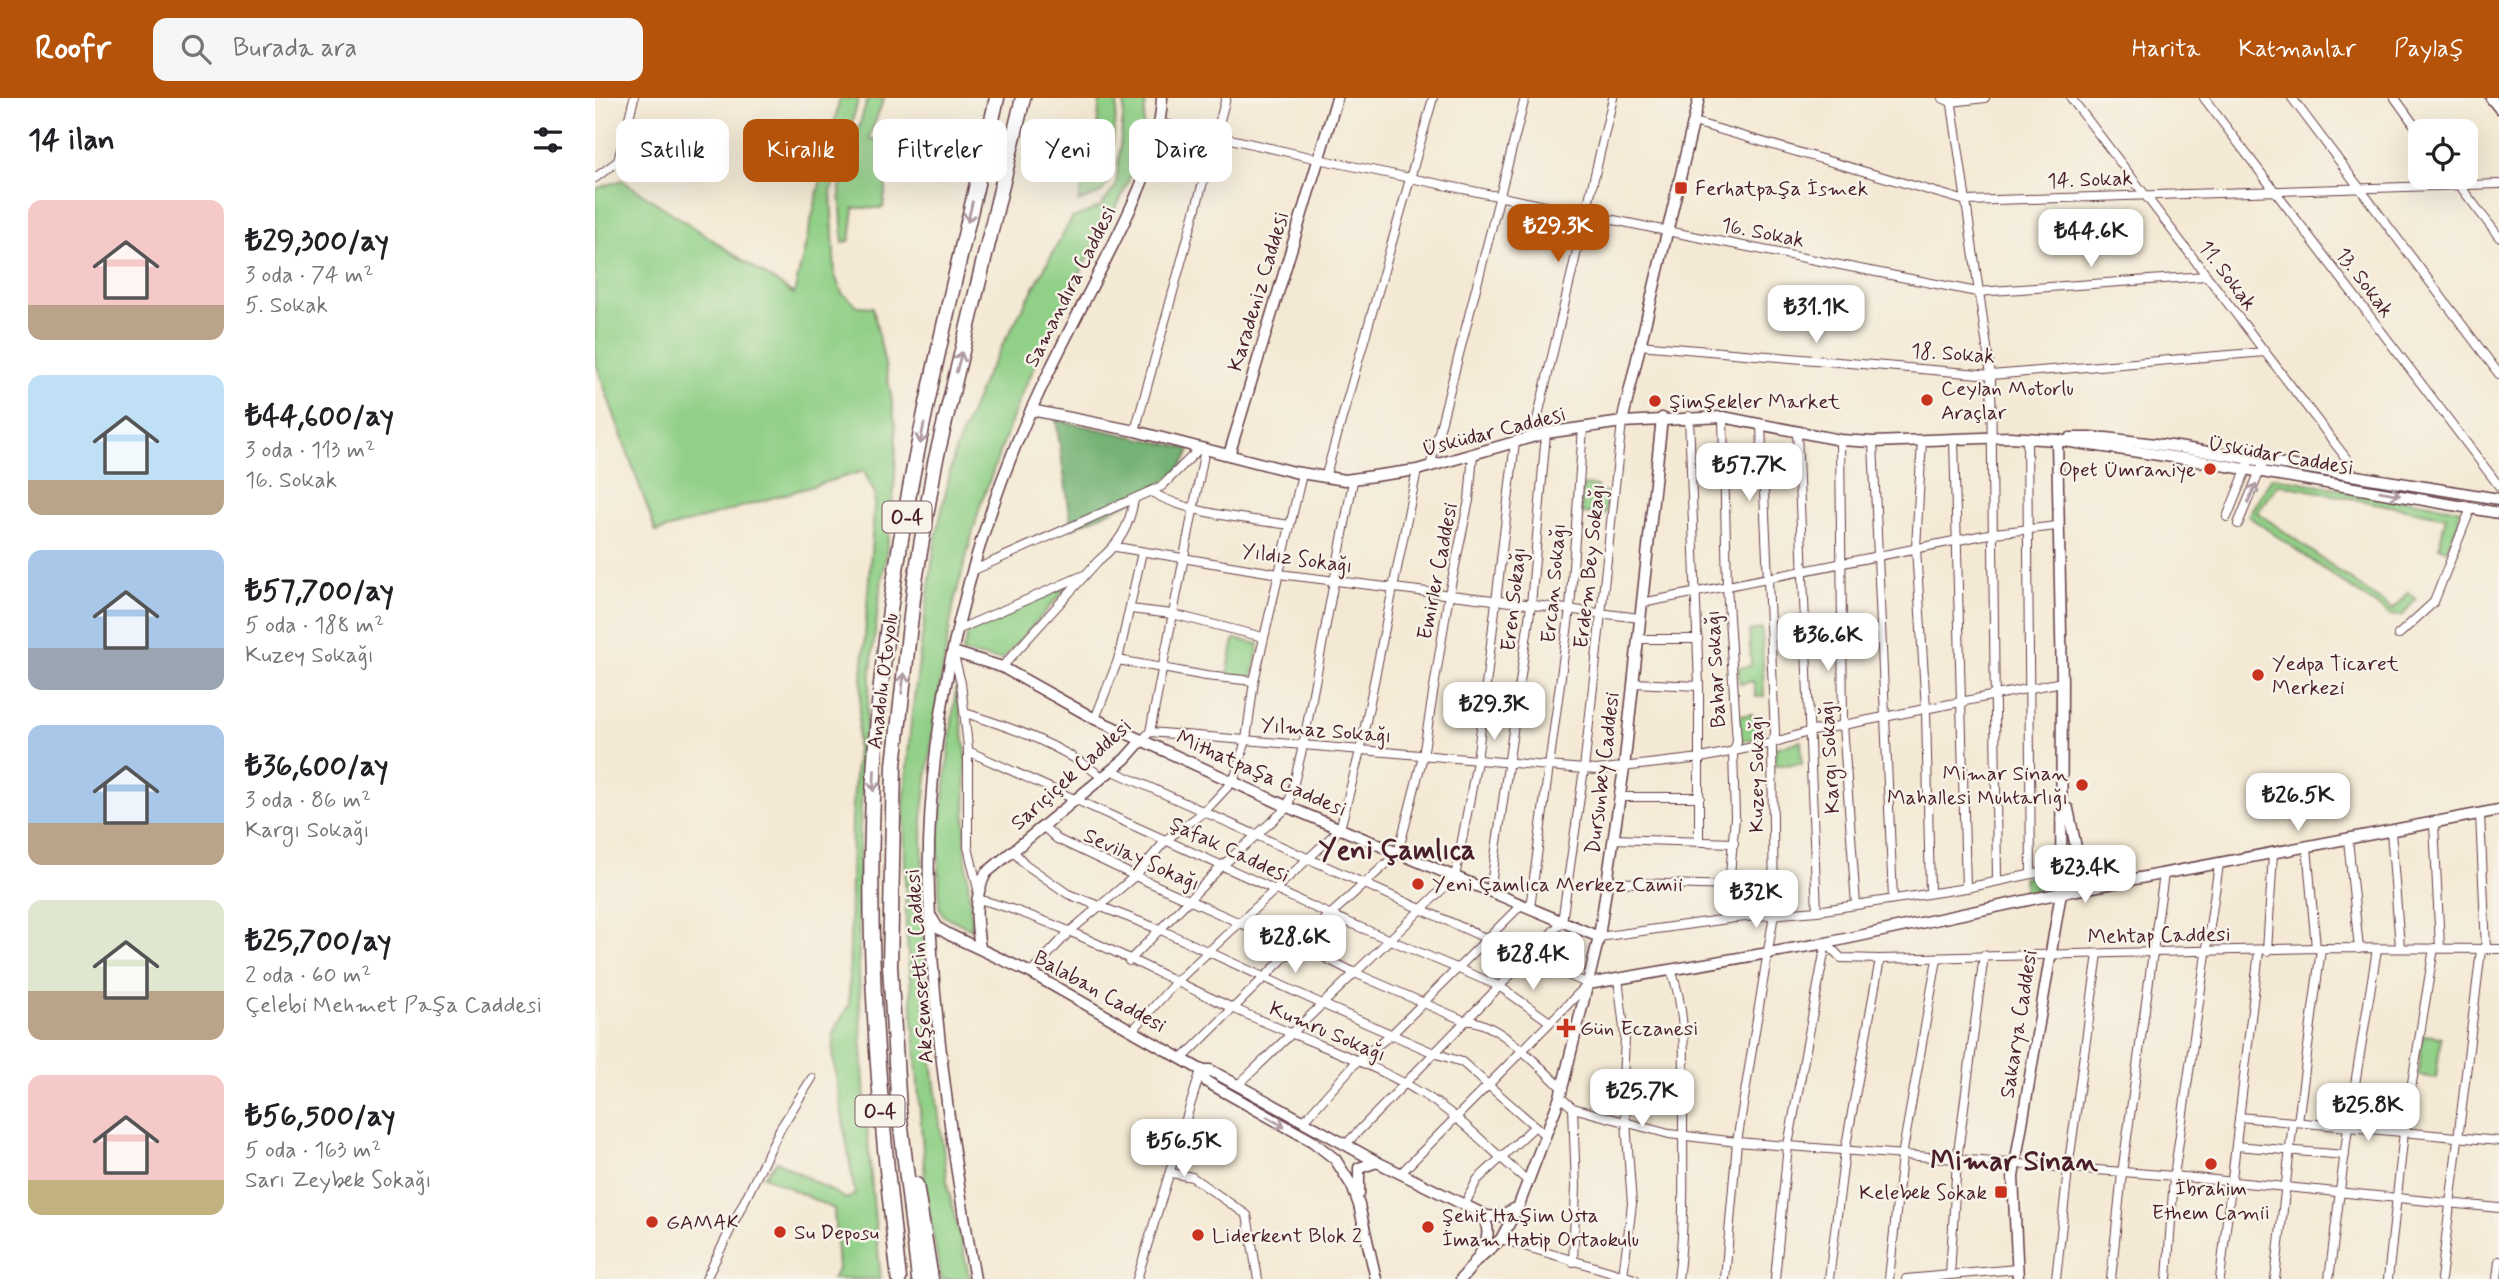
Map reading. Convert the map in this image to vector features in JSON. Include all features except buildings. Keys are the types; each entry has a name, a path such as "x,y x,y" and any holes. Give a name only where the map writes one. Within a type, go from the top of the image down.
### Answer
{"highway":[{"name":"Anadolu Otoyolu","path":"899,1279 882,1134 870,943 874,775 895,580 943,327 997,98"},
{"name":"Anadolu Otoyolu","path":"919,1279 899,1110 890,966 894,765 915,581 935,463 1023,98"},
{"path":"891,824 898,1025 915,1177 931,1279"},
{"path":"870,943 869,1051 873,1127 891,1279"}],"street":[{"path":"595,178 618,161 635,98"},
{"name":"Samandıra Caddesi","path":"1161,119 1162,98"},
{"path":"1220,119 1226,98"},
{"name":"Karadeniz Caddesi","path":"1229,455 1337,98"},
{"path":"1325,478 1433,98"},
{"path":"1430,467 1525,98"},
{"path":"1533,437 1613,98"},
{"path":"1622,422 1699,98"},
{"path":"1942,98 1985,98"},
{"name":"11. Sokak","path":"2071,98 2346,458 2349,476"},
{"name":"13. Sokak","path":"2204,98 2499,486"},
{"path":"2293,98 2499,374"},
{"path":"2395,98 2410,119"},
{"path":"2491,98 2499,108"},
{"path":"1951,100 1991,375 1997,696 1997,880"},
{"name":"14. Sokak","path":"1694,122 1966,201 2408,187"},
{"name":"16. Sokak","path":"1232,139 1667,232 1977,292 2206,276"},
{"name":"Samandıra Caddesi","path":"1031,410 1143,182"},
{"path":"1135,431 1203,182"},
{"name":"14. Sokak","path":"2478,185 2499,184"},
{"path":"2462,189 2499,237"},
{"name":"18. Sokak","path":"1639,345 1991,375 2265,352"},
{"name":"Üsküdar Caddesi","path":"1031,410 1135,431 1302,474 1353,481 1430,467 1546,433 1689,416 1723,417 1840,440 2057,440 2416,485 2499,500"},
{"name":"Akşemsettin Caddesi","path":"975,1279 953,1137 930,912 931,826 939,732 957,631 998,491 1031,410"},
{"path":"1689,416 1701,758 1699,840"},
{"name":"Bahar Sokağı","path":"1723,417 1727,586 1737,742 1733,751 1734,843 1728,898 1735,918"},
{"name":"Dursunbey Caddesi","path":"1501,1239 1519,1205 1561,1093 1599,937 1624,768 1662,418"},
{"name":"Erdem Bey Sokağı","path":"1562,922 1584,769 1622,422"},
{"name":"Kuzey Sokağı","path":"1725,1279 1737,1142 1774,914 1772,743 1775,734 1761,426"},
{"name":"Ercan Sokağı","path":"1525,907 1549,766 1570,609 1583,428"},
{"name":"Eren Sokağı","path":"1490,892 1531,605 1546,433"},
{"path":"1797,433 1817,911"},
{"path":"2027,438 2031,873"},
{"path":"1954,439 1966,888"},
{"name":"Kargı Sokağı","path":"1840,440 1843,725 1856,905"},
{"path":"1922,440 1916,548 1926,709 1930,893"},
{"name":"Sakarya Caddesi","path":"2017,1274 2015,1166 2048,954 2061,894 2063,786 2057,440"},
{"path":"1238,1085 1455,877 1477,761 1494,600 1515,442"},
{"path":"1873,442 1893,899"},
{"path":"974,570 1151,492 1174,476 1203,448"},
{"name":"Sarıçiçek Caddesi","path":"978,894 986,873 1102,778 1150,732 1203,448"},
{"name":"Emirler Caddesi","path":"1398,853 1423,756 1449,594 1469,500 1473,454"},
{"path":"2227,517 2248,464"},
{"path":"2238,524 2263,466"},
{"name":"Üsküdar Caddesi","path":"2263,466 2496,512"},
{"path":"1132,1031 1176,982 1208,951 1242,924 1340,829 1360,751 1417,470"},
{"path":"1031,973 1068,933 1102,907 1135,876 1167,839 1204,811 1234,780 1246,740 1263,637 1302,474"},
{"path":"1129,961 1192,900 1223,865 1288,807 1303,746 1353,481"},
{"path":"2413,497 2416,485"},
{"path":"1151,492 1170,503 1192,509 1290,526"},
{"path":"1002,667 1087,573 1116,547 1131,518 1133,500"},
{"path":"2496,512 2499,500"},
{"path":"2398,635 2434,602 2471,508"},
{"path":"1642,603 1956,540 2057,526"},
{"name":"Yıldız Sokağı","path":"1116,547 1279,573 1640,618"},
{"path":"1095,719 1118,660 1142,552"},
{"path":"957,631 1087,573"},
{"path":"1130,610 1172,614 1263,637"},
{"path":"1638,639 1698,639"},
{"path":"953,652 965,713 968,751 968,847 978,894 976,921 980,948"},
{"name":"Mithatpaşa Caddesi","path":"953,652 1002,667 1095,719 1234,780 1288,807 1599,937"},
{"path":"1118,660 1254,681"},
{"name":"Yılmaz Sokağı","path":"1150,732 1477,761 1584,769 1624,768 1701,758 1772,743 1808,732 2062,682"},
{"path":"1633,683 1699,686"},
{"path":"965,713 1008,726 1072,754 1102,778"},
{"name":"Şafak Caddesi","path":"968,751 1331,915 1499,986 1550,1022"},
{"path":"1111,770 1588,984"},
{"path":"2063,786 2082,876 2103,886"},
{"path":"1619,797 1700,797"},
{"path":"1401,1172 1588,984 1826,943 2061,894 2499,810"},
{"path":"2441,1279 2484,949 2480,814"},
{"path":"2388,1279 2404,1132 2437,948 2434,823"},
{"name":"Sevilay Sokağı","path":"1043,826 1057,839 1242,924 1298,944 1355,973 1465,1021 1476,1020 1522,1050 1573,1108"},
{"path":"2391,831 2400,947"},
{"path":"1613,839 1734,843"},
{"path":"2347,839 2359,949"},
{"path":"2275,1279 2289,1152 2319,949 2307,847"},
{"path":"1013,851 1024,864 1068,894 1161,930 1322,1004 1434,1053 1462,1062 1545,1135"},
{"path":"1182,1059 1235,1010 1298,944 1398,853"},
{"path":"2220,1279 2273,854"},
{"path":"2167,1279 2174,1176 2219,864"},
{"path":"1599,937 1735,918 1817,911 1966,888 2061,869"},
{"path":"2111,1279 2122,1173 2164,874"},
{"path":"1607,882 1730,886"},
{"name":"Kumru Sokağı","path":"978,894 1235,1010 1358,1060 1404,1083 1456,1116 1528,1181"},
{"path":"1303,1122 1358,1060 1392,1034 1457,967 1525,907"},
{"name":"Balaban Caddesi","path":"930,912 938,928 1031,973 1201,1070 1210,1070 1377,1161 1498,1217 1507,1215 1519,1205"},
{"path":"1346,1144 1562,922"},
{"path":"1775,1279 1788,1146 1826,943"},
{"name":"Mehtap Caddesi","path":"1826,943 1841,958 1880,959 2400,947 2499,949"},
{"path":"2329,1279 2348,1127 2377,948"},
{"path":"2056,1279 2068,1169 2098,954"},
{"path":"1950,1275 1957,1160 1984,955"},
{"path":"1829,1279 1845,1151 1880,959"},
{"path":"1889,1279 1902,1156 1937,959"},
{"path":"1671,970 1679,992 1683,1135 1684,1206 1678,1279"},
{"path":"1618,978 1625,1038 1623,1081 1632,1205 1623,1276"},
{"path":"1137,1279 1201,1070"},
{"name":"Balaban Caddesi","path":"1201,1070 1207,1082 1329,1153 1352,1186 1376,1279"},
{"path":"706,1279 781,1129 812,1078"},
{"path":"1573,1262 1576,1187 1573,1108 1627,1124 1737,1142 2232,1181 2499,1208"},
{"path":"2239,1117 2499,1141"},
{"path":"1478,1259 1486,1238 1487,1225 1484,1218 1465,1204 1477,1180 1535,1126"},
{"path":"2236,1146 2345,1155"},
{"name":"Balaban Caddesi","path":"1359,1205 1359,1168 1377,1161"},
{"path":"1174,1162 1247,1215 1258,1279"},
{"path":"1171,1173 1192,1177"},
{"path":"1461,1279 1478,1259 1501,1239 1635,1279"},
{"path":"2497,1279 2499,1261"},
{"path":"1906,1279 2017,1274"}],"green space":[{"path":"840,98 859,98 853,119 835,119"},
{"path":"868,98 884,98 876,119 873,119 869,138 873,139 873,182 886,182 883,208 854,208 850,240 843,243 840,187 842,182 859,182 859,127"},
{"path":"1100,98 1118,98 1115,124 1115,119 1098,119"},
{"path":"1125,98 1146,98 1144,119 1129,119 1129,179 1021,395 980,506 954,602 934,720 922,820 925,1007 948,1188 970,1279 941,1279 927,1203 906,927 904,804 911,721 935,542 954,454 985,377 1072,218 1100,207 1116,186"},
{"path":"625,182 794,294 820,182 834,182 831,192 835,276 842,293 858,306 873,307 891,393 896,442 893,502 868,702 859,864 862,1042 881,1279 832,1279 838,1269 834,1209 764,1176 777,1161 846,1199 855,1195 833,1057 834,1031 849,1005 852,819 875,494 864,471 656,532 595,361 595,189"},
{"path":"1084,182 1108,182 1101,193 1078,202"},
{"path":"1056,420 1190,449 1183,463 1157,486 1140,497 1072,528"},
{"path":"2272,477 2459,509 2459,521 2446,550 2439,547 2446,517 2278,484 2257,512 2393,610 2408,592 2416,599 2402,616 2390,615 2248,516"},
{"path":"1583,485 1597,486 1597,492 1607,492 1606,514 1581,513"},
{"path":"1070,584 1002,660 962,653 969,630"},
{"path":"1762,629 1764,696 1756,697 1753,681 1740,684 1738,668 1751,666 1749,631"},
{"path":"1234,639 1259,644 1253,676 1227,676"},
{"path":"956,687 966,752 965,845 972,929 944,916 939,907 939,839"},
{"path":"1752,714 1752,717 1763,716 1762,737 1740,741 1738,716"},
{"path":"1801,741 1802,764 1775,765 1775,748"},
{"path":"2067,830 2070,830 2080,886 2065,885"},
{"path":"2051,873 2050,888 2025,892 2023,878"},
{"path":"2423,1035 2441,1037 2436,1078 2418,1075"}],"place":[{"name":"Ferhatpaşa İsmek","path":"1681,188"},
{"name":"Ceylan Motorlu Araçlar","path":"1927,400"},
{"name":"Şimşekler Market","path":"1655,401"},
{"name":"Opet Ümraniye","path":"2210,469"},
{"name":"Yedpa Ticaret Merkezi","path":"2258,675"},
{"name":"Mimar Sinan Mahallesi Muhtarlığı","path":"2082,785"},
{"name":"Yeni Çamlıca Merkez Camii","path":"1418,884"},
{"name":"Gün Eczanesi","path":"1566,1028"},
{"name":"İbrahim Ethem Camii","path":"2211,1164"},
{"name":"Kelebek Sokak","path":"2001,1192"},
{"name":"GAMAK","path":"652,1222"},
{"name":"Şehit Haşim Usta İmam Hatip Ortaokulu","path":"1428,1227"},
{"name":"Su Deposu","path":"780,1232"},
{"name":"Liderkent Blok 2","path":"1198,1235"}],"district":[{"name":"Yeni Çamlıca","path":"1397,849"},
{"name":"Mimar Sinan","path":"2014,1160"}]}
